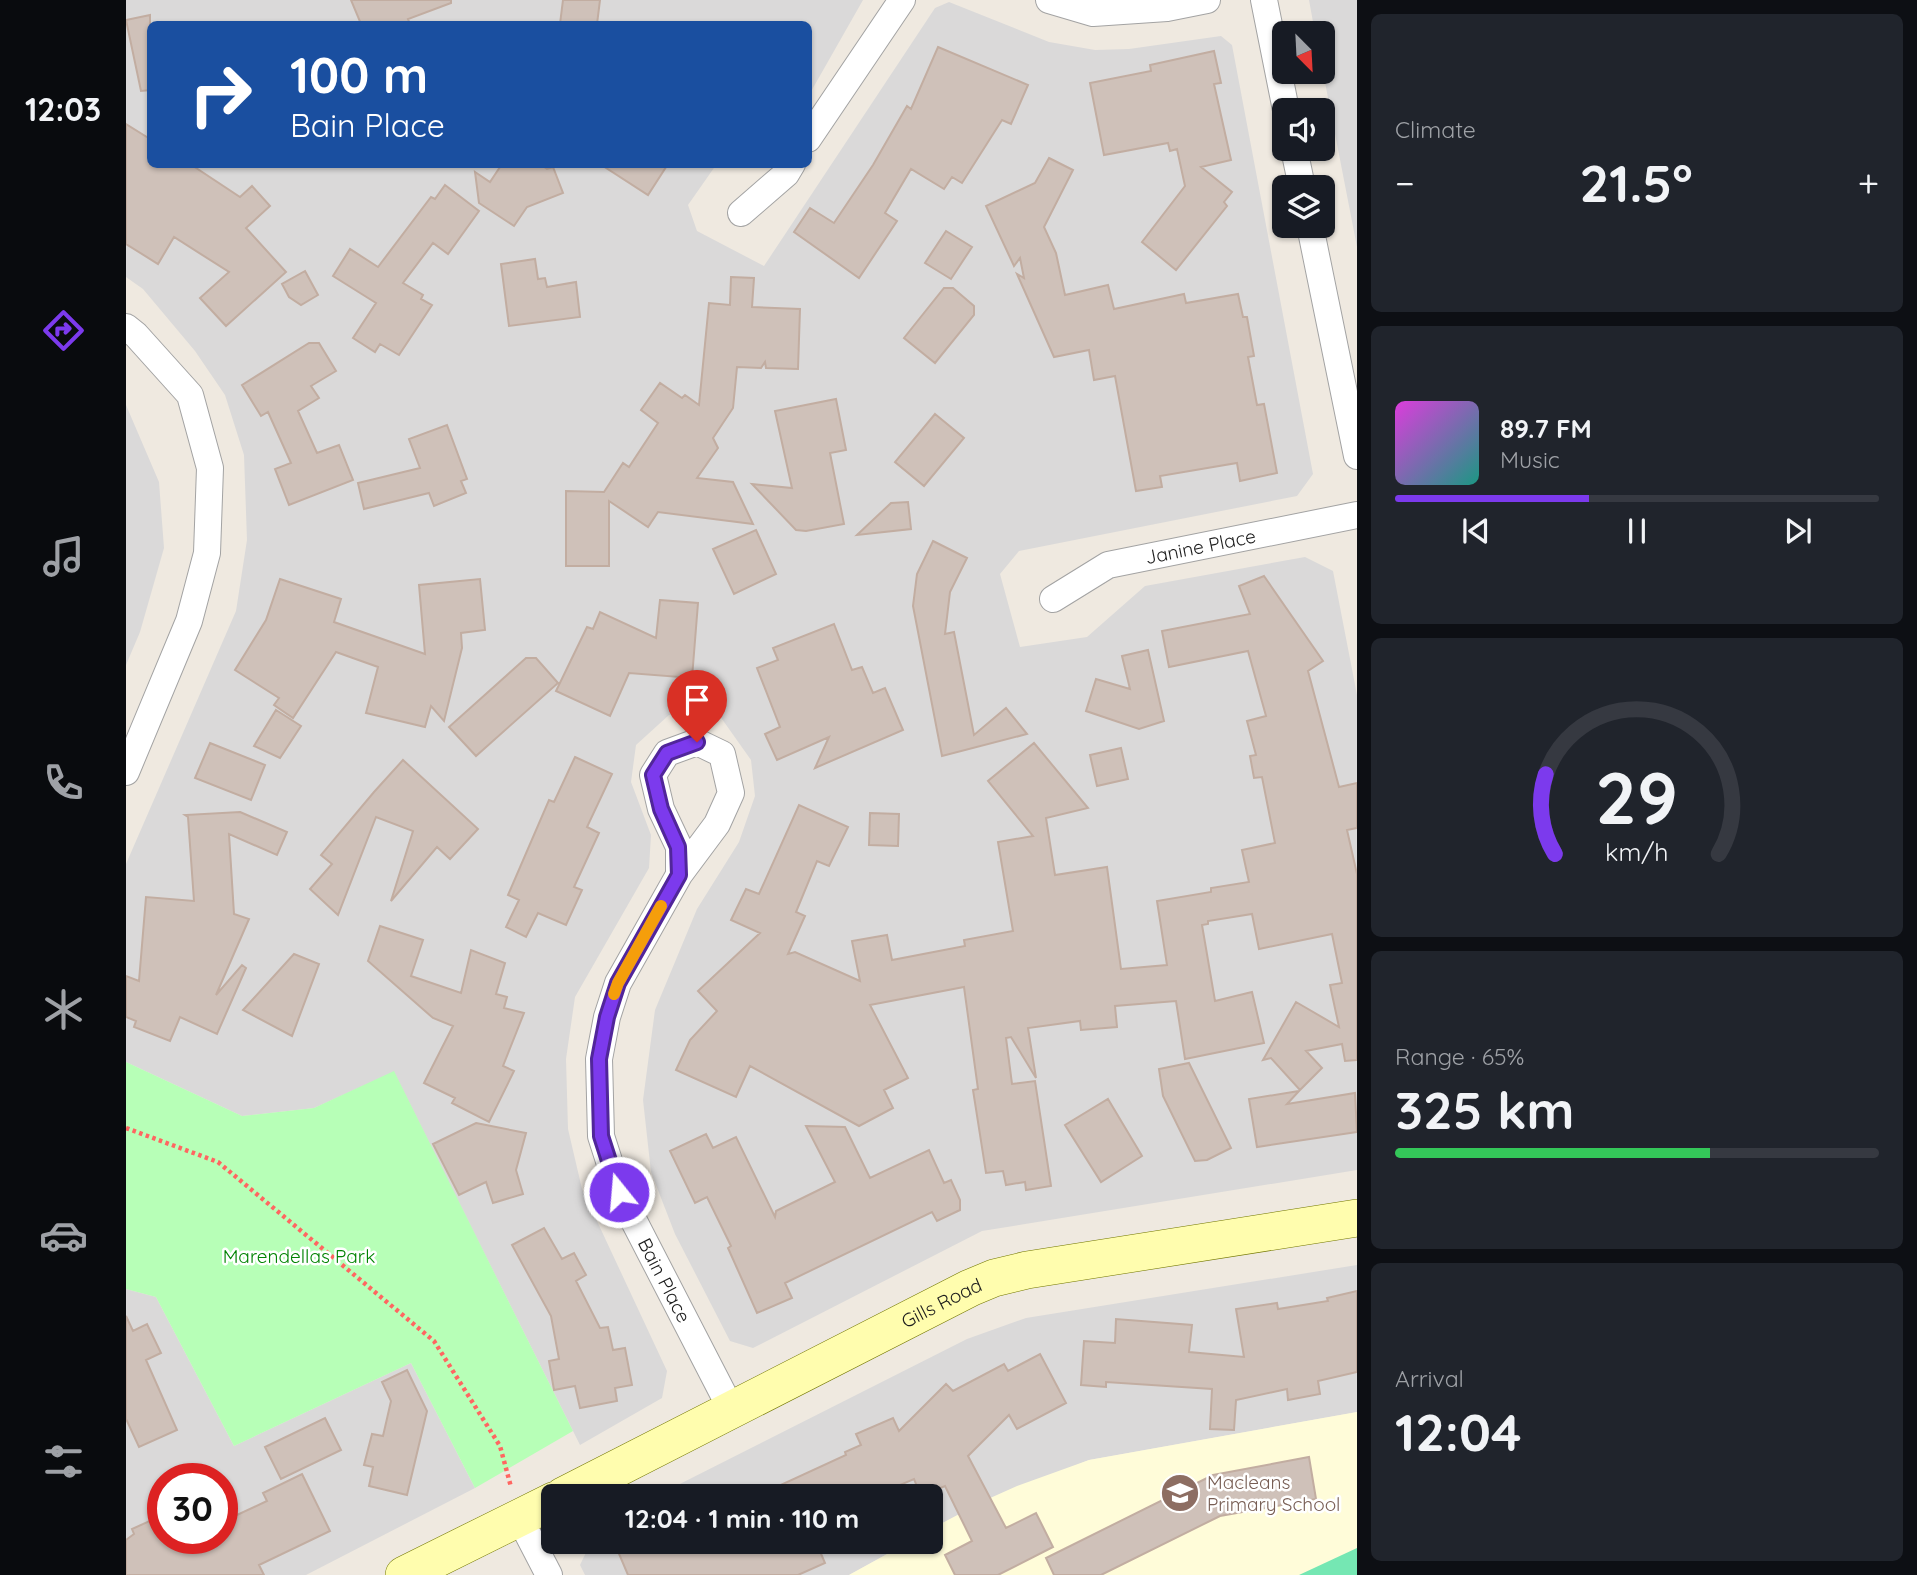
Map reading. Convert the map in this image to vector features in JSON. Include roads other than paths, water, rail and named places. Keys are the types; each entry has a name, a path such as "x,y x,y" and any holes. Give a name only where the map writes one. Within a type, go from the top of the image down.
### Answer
{"street":[{"path":"812,133 902,0"},
{"path":"1049,0 1093,13 1167,8 1207,0"},
{"path":"1264,0 1284,98"},
{"path":"740,213 790,168"},
{"path":"1312,238 1357,456"},
{"path":"126,327 190,395 210,468 207,553 189,621 126,772"},
{"name":"Janine Place","path":"1053,599 1108,565 1357,515"},
{"name":"Bain Place","path":"679,875 618,983 607,1017 599,1059 601,1136 619,1192 732,1409"},
{"name":"Gills Road","path":"586,1484 994,1278 1027,1270 1357,1218"},
{"path":"404,1575 541,1507"},
{"path":"520,1518 549,1575"}],"place":[{"name":"Macleans Primary School","path":"1180,1493"}],"park label":[{"name":"Marendellas Park","path":"299,1256"}]}
